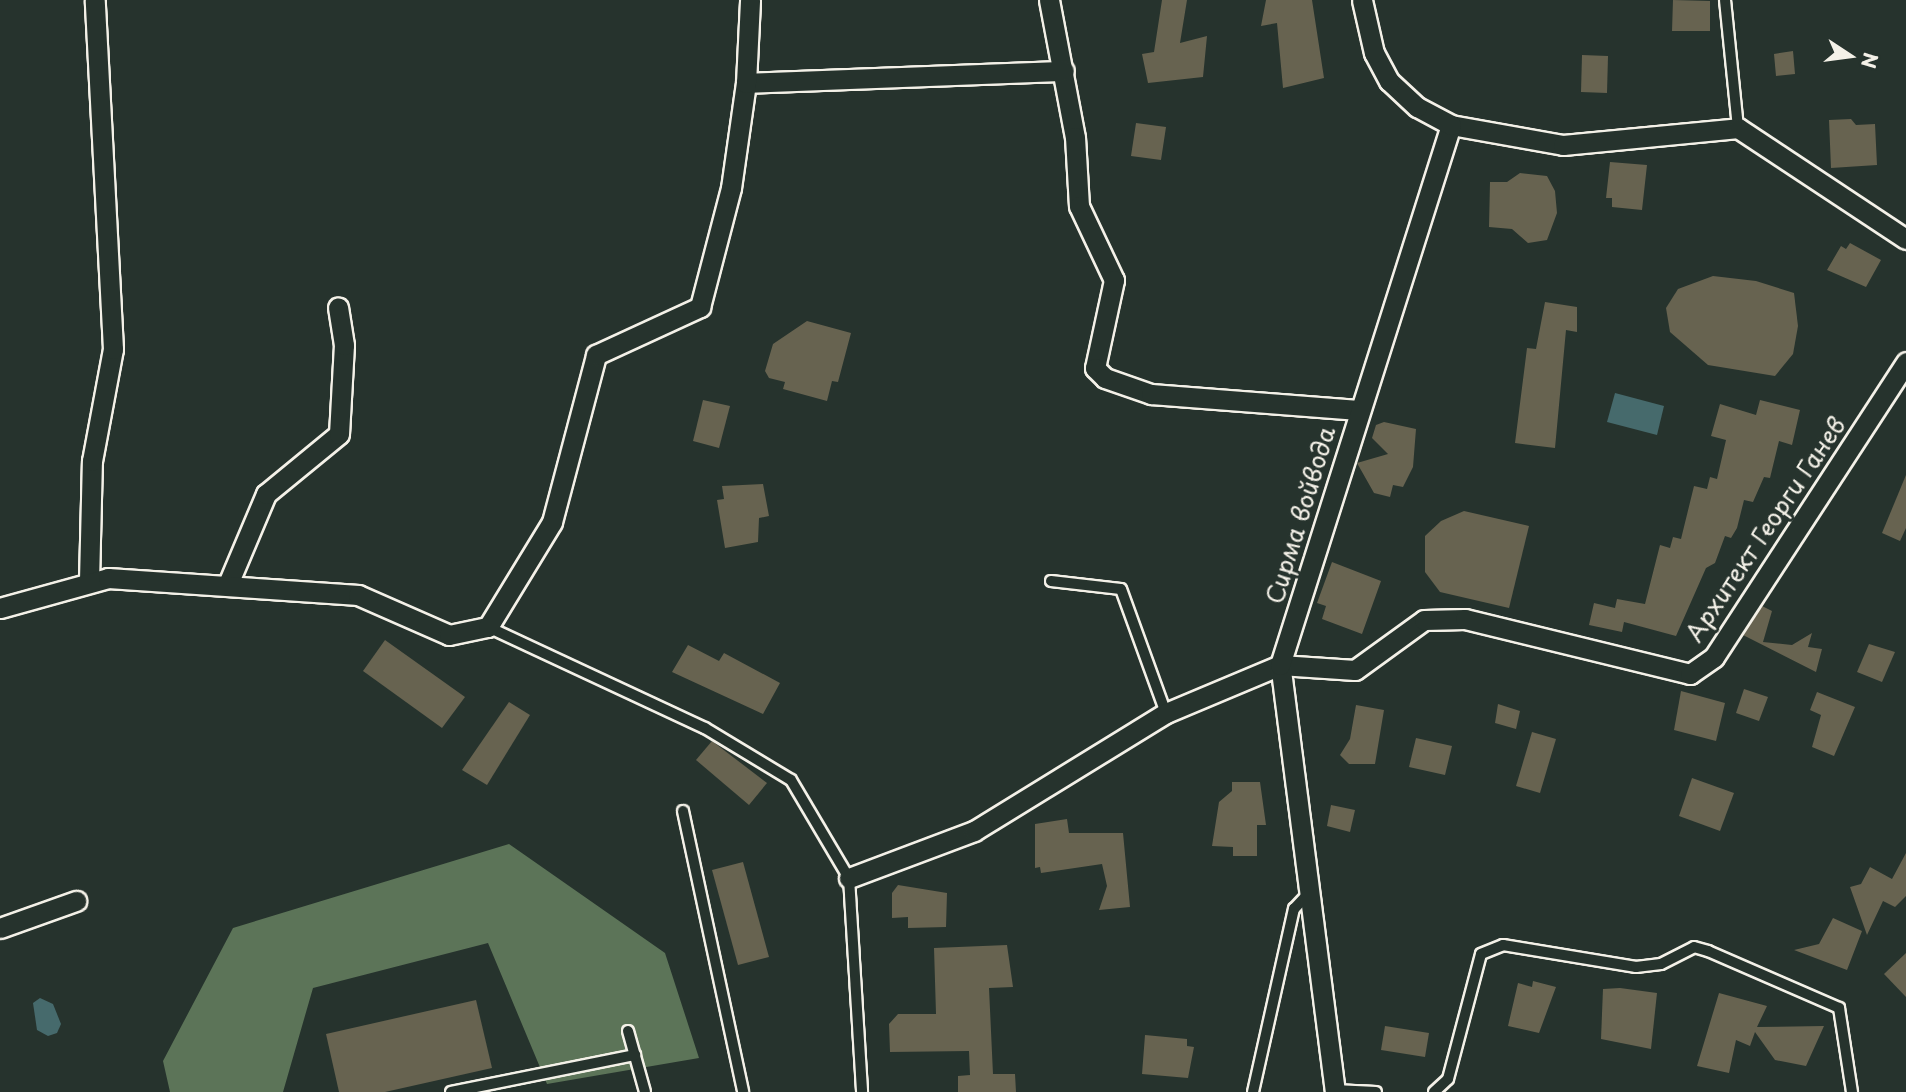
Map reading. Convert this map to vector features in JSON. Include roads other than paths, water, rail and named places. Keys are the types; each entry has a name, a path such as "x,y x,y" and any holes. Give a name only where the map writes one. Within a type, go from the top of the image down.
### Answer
{"street":[{"path":"89,581 92,461 113,349 95,0"},
{"path":"0,608 89,581 228,583 358,595 449,635 488,628 552,522 596,355 700,307 732,188 746,83 750,0"},
{"path":"1049,0 1064,71 1079,206 1114,280 1094,357 1095,368 1105,378 1150,394 1358,410"},
{"path":"1362,0 1374,52 1389,80 1417,107 1451,125 1563,145 1738,128 1906,239"},
{"path":"746,83 1064,71"},
{"name":"Сирма войвода","path":"1334,1091 1311,890 1280,664 1358,410 1451,125"},
{"path":"228,583 266,494 339,434 344,345 338,307"},
{"name":"Архитект Георги Ганев","path":"1280,664 1355,670 1424,620 1465,619 1690,674 1714,657 1906,362"},
{"path":"849,878 974,831 1166,713 1280,664"},
{"path":"0,928 76,901"}],"lane":[{"path":"1725,0 1738,128"},
{"path":"1051,581 1121,589 1166,713"},
{"path":"488,628 705,728 791,780 849,878 862,1092"},
{"path":"683,811 743,1092"},
{"path":"1253,1092 1293,909 1311,890"},
{"path":"1434,1092 1448,1079 1481,954 1503,944 1636,967 1661,964 1694,947 1708,951 1839,1007 1852,1092"},
{"path":"628,1031 645,1092"},
{"path":"451,1092 635,1055"},
{"path":"1334,1091 1376,1092"}],"water":[{"path":"1615,393 1664,406 1657,435 1607,422"},
{"path":"40,998 53,1004 61,1024 57,1033 48,1036 37,1030 33,1003"}]}
